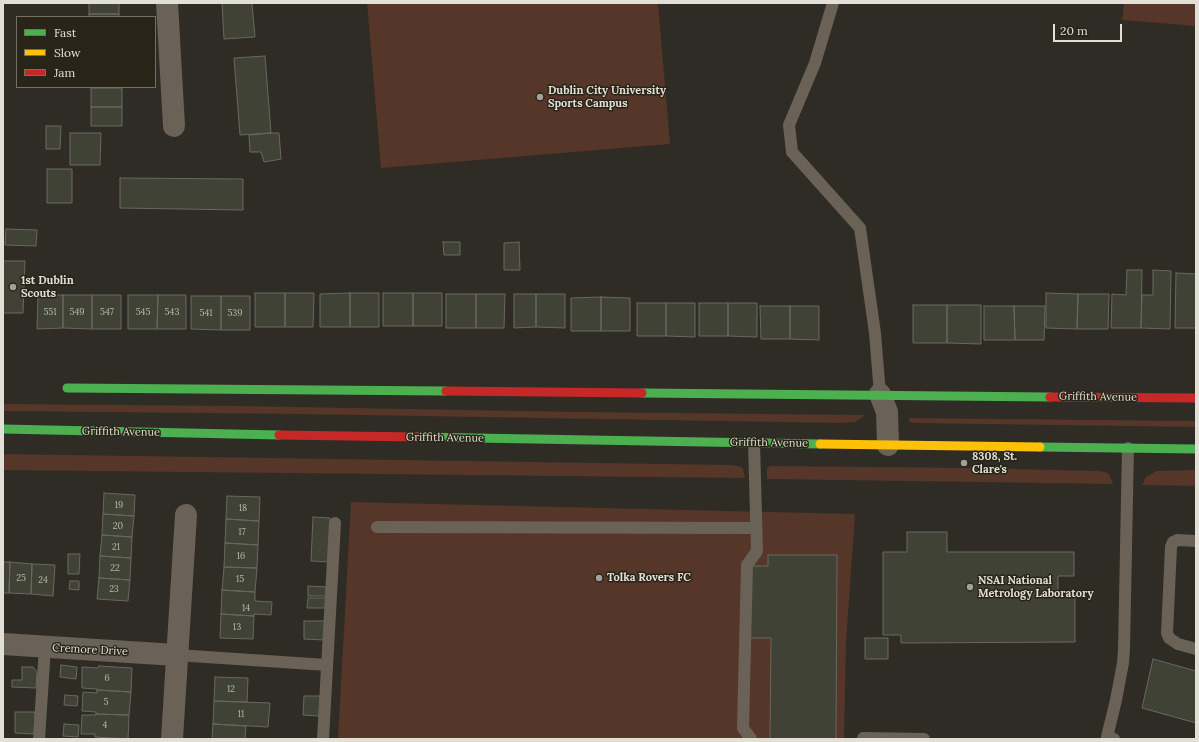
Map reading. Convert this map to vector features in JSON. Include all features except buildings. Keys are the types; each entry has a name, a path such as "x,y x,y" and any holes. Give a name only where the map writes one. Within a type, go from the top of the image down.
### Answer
{"main road":[{"name":"Griffith Avenue","path":"66,388 880,394 1196,398"},
{"name":"Griffith Avenue","path":"3,429 256,435 1196,449"}],"street":[{"path":"167,3 174,126"},
{"path":"880,394 887,412 888,445"},
{"path":"172,739 176,655 186,515"},
{"name":"Cremore Drive","path":"3,644 176,655"}],"lane":[{"path":"833,3 815,63 789,125 792,152 860,228 875,333 880,394"},
{"path":"751,739 744,728 746,565 757,551 754,443"},
{"path":"1114,739 1107,737 1123,663 1128,448"},
{"path":"323,739 336,523"},
{"path":"376,526 756,528"},
{"path":"1196,541 1177,540 1173,542 1171,547 1167,632 1170,638 1178,644 1196,648"},
{"path":"39,739 45,647"},
{"path":"176,655 327,665"},
{"path":"863,738 924,739"}],"shaded area":[{"path":"367,3 658,3 670,144 381,168"},
{"path":"1124,3 1196,3 1196,26 1122,20"},
{"path":"3,404 866,415 855,422 842,423 297,414 3,411"},
{"path":"908,418 1196,421 1196,427 913,423 910,422"},
{"path":"3,454 732,465 743,469 745,478 3,470"},
{"path":"770,466 1099,471 1109,474 1113,484 767,479 767,469"},
{"path":"1196,470 1196,486 1142,485 1146,477 1156,471"},
{"name":"Tolka Rovers FC","path":"351,502 855,514 846,642 844,739 338,739"}],"traffic: fast":[{"path":"67,388 446,391"},
{"path":"642,393 1050,397"},
{"path":"3,429 279,435"},
{"path":"418,437 820,444"},
{"path":"1040,447 1196,449"}],"traffic: slow":[{"path":"820,444 1040,447"}],"traffic: jam":[{"path":"446,391 642,393"},
{"path":"1050,397 1196,398"},
{"path":"279,435 418,437"}],"place":[{"name":"Dublin City University Sports Campus","path":"540,97"},
{"name":"1st Dublin Scouts","path":"13,287"},
{"name":"8308, St. Clare's","path":"964,463"},
{"name":"Tolka Rovers FC","path":"599,578"},
{"name":"NSAI National Metrology Laboratory","path":"970,587"}]}
